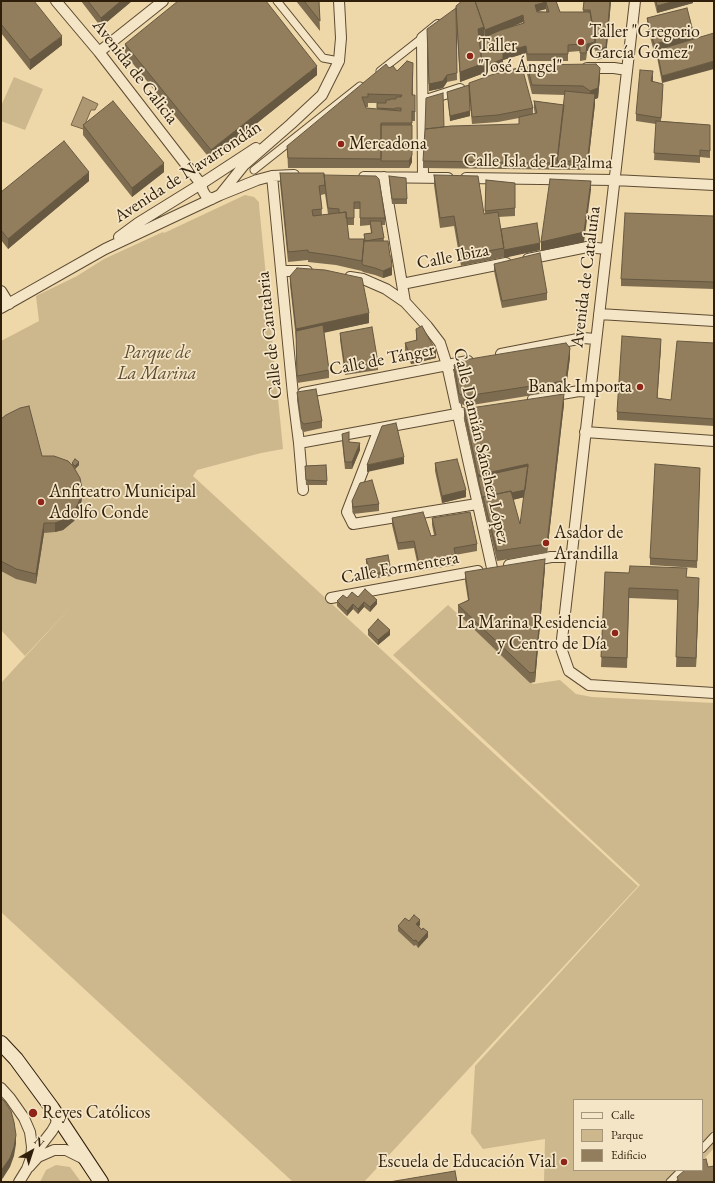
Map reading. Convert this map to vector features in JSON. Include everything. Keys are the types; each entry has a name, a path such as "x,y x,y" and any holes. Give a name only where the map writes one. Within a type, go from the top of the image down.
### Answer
{"main road":[{"path":"1,1043 16,1059 57,1115 101,1182"}],"street":[{"name":"Avenida de Galicia","path":"56,1 99,52 201,184"},
{"path":"99,52 163,1"},
{"path":"277,1 323,58 339,60"},
{"name":"Avenida de Navarrondán","path":"5,306 105,249 219,194 244,165 322,95 339,60 341,38 339,1"},
{"name":"Avenida de Cataluña","path":"635,1 561,648 569,671 589,685 714,693"},
{"path":"254,170 444,19"},
{"path":"422,38 423,177"},
{"path":"576,68 614,68 627,70"},
{"path":"423,101 468,86"},
{"name":"Avenida de Navarrondán","path":"105,249 138,223 215,175 291,124"},
{"name":"Avenida de Galicia","path":"187,165 199,174 215,175"},
{"path":"215,175 220,177 224,183 219,194"},
{"path":"201,184 202,191 206,196 219,194 272,176 301,176"},
{"name":"Calle de Cantabria","path":"272,176 303,490"},
{"name":"Calle Isla de La Palma","path":"352,177 614,180 714,185"},
{"path":"384,177 405,302"},
{"name":"Calle Ibiza","path":"402,284 587,247 606,249"},
{"path":"281,271 318,273"},
{"name":"Calle Damián Sánchez López","path":"341,276 363,279 386,289 405,302 440,343 447,365 492,568"},
{"path":"1,291 5,306"},
{"path":"599,314 714,321"},
{"path":"492,356 583,338 596,339"},
{"name":"Calle de Tánger","path":"293,395 477,359"},
{"path":"526,401 578,391 590,392"},
{"path":"299,443 473,411"},
{"path":"379,429 347,512 353,524 477,504"},
{"path":"585,432 714,441"},
{"name":"Calle Formentera","path":"331,598 551,557 571,557"},
{"path":"1,1088 24,1118 30,1132 32,1147 27,1169"},
{"path":"30,1158 52,1131 56,1124 57,1115"},
{"path":"703,1148 714,1136"},
{"path":"19,1182 27,1169 38,1157 54,1150 66,1150 86,1160"},
{"path":"670,1182 681,1171"}],"green space":[{"path":"14,77 43,89 25,130 1,121 1,106"},
{"name":"Parque de La Marina","path":"245,195 254,197 259,202 283,449 261,453 197,470 193,476 638,886 364,1182 293,1182 1,912 1,683 71,607 25,656 1,630 1,341 39,321 36,296 77,276 104,259"},
{"path":"448,605 533,684 560,680 576,694 592,697 714,703 714,1148 703,1160 703,1099 573,1099 573,1171 693,1171 682,1182 544,1182 545,1139 483,1149 471,1133 475,1066 640,885 393,655"},
{"path":"56,1165 70,1167 81,1182 40,1182 46,1170"}],"shaded area":[{"path":"83,97 98,104 95,110 91,110 83,129 71,125"}],"building":[{"path":"1,1 34,1 62,36 30,60 1,24"},
{"path":"88,1 121,1 101,18"},
{"path":"178,1 266,1 317,66 211,150 125,44"},
{"path":"304,1 319,1 320,21"},
{"name":"Taller \"José Ángel\"","path":"462,1 475,1 484,27 478,29 482,64 460,72 456,6"},
{"path":"475,1 556,1 560,12 590,12 595,42 587,44 586,53 580,53 580,44 568,45 568,54 527,54 526,46 503,52 503,59 482,67 480,39 501,30 524,23 523,15 485,30","holes":["546,2 549,12 537,12 535,5"]},
{"path":"584,1 610,1 606,47 597,50 590,10 583,10"},
{"path":"656,1 675,1 657,6"},
{"path":"456,8 457,73 447,75 443,81 429,84 427,29"},
{"path":"687,8 694,35 654,44 647,18"},
{"path":"714,33 714,61 662,76 657,50"},
{"path":"407,61 413,63 412,95 415,95 415,112 412,111 412,123 381,123 381,159 288,158 287,146 386,64 389,68 393,66 397,71","holes":["368,94 402,95 401,97 396,97 396,99 386,100 386,103 377,103 377,108 401,108 401,111 366,108 362,97 368,97"]},
{"path":"596,64 600,68 598,88 590,91 583,86 532,85 527,65"},
{"path":"522,67 533,108 498,115 472,117 469,83 494,74"},
{"path":"640,70 653,71 651,81 663,84 661,118 636,114"},
{"path":"469,85 470,111 450,116 447,92"},
{"path":"565,91 595,94 588,156 584,161 557,161"},
{"path":"443,93 444,127 425,129 426,98"},
{"path":"113,101 164,163 132,188 83,125"},
{"path":"534,101 564,105 557,163 423,161 425,129 451,126 519,124 519,117 537,113"},
{"path":"656,121 710,125 710,151 700,150 700,156 654,153"},
{"path":"381,125 412,125 412,155 409,161 381,161"},
{"path":"64,141 89,172 8,239 1,230 1,192"},
{"path":"280,173 324,173 325,185 319,186 322,209 312,210 313,216 346,212 349,239 364,239 362,261 308,252 308,250 288,252"},
{"path":"324,175 376,176 379,179 385,218 360,218 360,202 354,202 354,218 346,218 346,212 339,213 339,209 328,208"},
{"path":"434,175 478,176 484,214 498,212 504,248 461,256 454,216 440,218"},
{"path":"389,176 406,178 407,199 392,199"},
{"path":"550,179 591,181 584,232 541,242"},
{"path":"486,180 515,183 515,208 485,211"},
{"path":"625,213 714,216 714,282 621,279"},
{"path":"370,221 381,221 384,238 365,241 364,234 372,233"},
{"path":"537,223 540,243 504,250 501,229"},
{"path":"364,241 388,241 392,267 383,271 363,265"},
{"path":"540,253 547,293 502,301 494,264"},
{"path":"297,268 325,270 362,278 369,313 296,329 290,276"},
{"path":"323,325 329,370 297,376 296,331"},
{"path":"422,326 436,351 411,357 405,343 417,340 416,329"},
{"path":"372,327 378,363 345,368 340,333"},
{"path":"622,336 661,339 657,398 671,400 677,341 714,343 714,419 617,412"},
{"path":"566,343 570,348 566,378 564,381 466,396 459,394 454,365 458,361"},
{"path":"316,389 322,421 304,424 301,421 297,392"},
{"path":"564,394 547,544 497,551 483,497 511,491 520,524 528,464 478,475 464,409"},
{"name":"Anfiteatro Municipal Adolfo Conde","path":"29,406 42,456 54,456 68,461 73,466 80,478 82,489 81,496 74,511 63,520 55,523 44,523 36,574 16,569 1,561 1,419 20,408"},
{"path":"396,423 404,457 367,465 382,426"},
{"path":"349,432 349,442 360,443 352,462 345,462 342,434"},
{"path":"75,459 79,462 75,466 72,463"},
{"path":"457,459 466,490 442,496 435,463"},
{"path":"655,464 700,468 697,561 650,558"},
{"path":"326,465 327,481 306,480 305,466"},
{"path":"528,466 525,490 511,493 511,491 483,497 483,500 478,477"},
{"path":"372,480 379,504 353,507 352,501 360,483"},
{"path":"423,512 431,536 436,535 432,518 470,512 477,544 454,548 456,557 419,564 414,541 398,543 392,518"},
{"path":"388,555 391,571 371,574 366,559"},
{"path":"545,559 535,672 530,673 458,605 469,600 465,572"},
{"name":"La Marina Residencia y Centro de Día","path":"630,566 687,568 686,577 699,578 696,658 676,657 678,590 629,588 627,658 601,657 605,572 629,573"},
{"path":"365,589 377,600 370,607 364,602 358,609 353,604 347,611 337,601 343,595 347,598 352,592 358,597"},
{"path":"378,619 390,630 378,640 368,630"},
{"path":"414,915 420,920 416,924 422,930 423,928 428,932 418,943 398,926 405,918 409,921"},
{"path":"1,1098 11,1111 16,1135 10,1158 1,1170"},
{"path":"706,1159 708,1167 714,1166 714,1182 679,1182 677,1177 684,1171 703,1171 703,1160"},
{"path":"455,1171 457,1182 389,1182"}],"place":[{"name":"Taller \"Gregorio García Gómez\"","path":"581,42"},
{"name":"Taller \"José Ángel\"","path":"470,56"},
{"name":"Mercadona","path":"341,144"},
{"name":"Banak Importa","path":"640,387"},
{"name":"Anfiteatro Municipal Adolfo Conde","path":"41,502"},
{"name":"Asador de Arandilla","path":"546,543"},
{"name":"La Marina Residencia y Centro de Día","path":"615,633"},
{"name":"Reyes Católicos","path":"33,1113"},
{"name":"Escuela de Educación Vial","path":"564,1162"}]}
